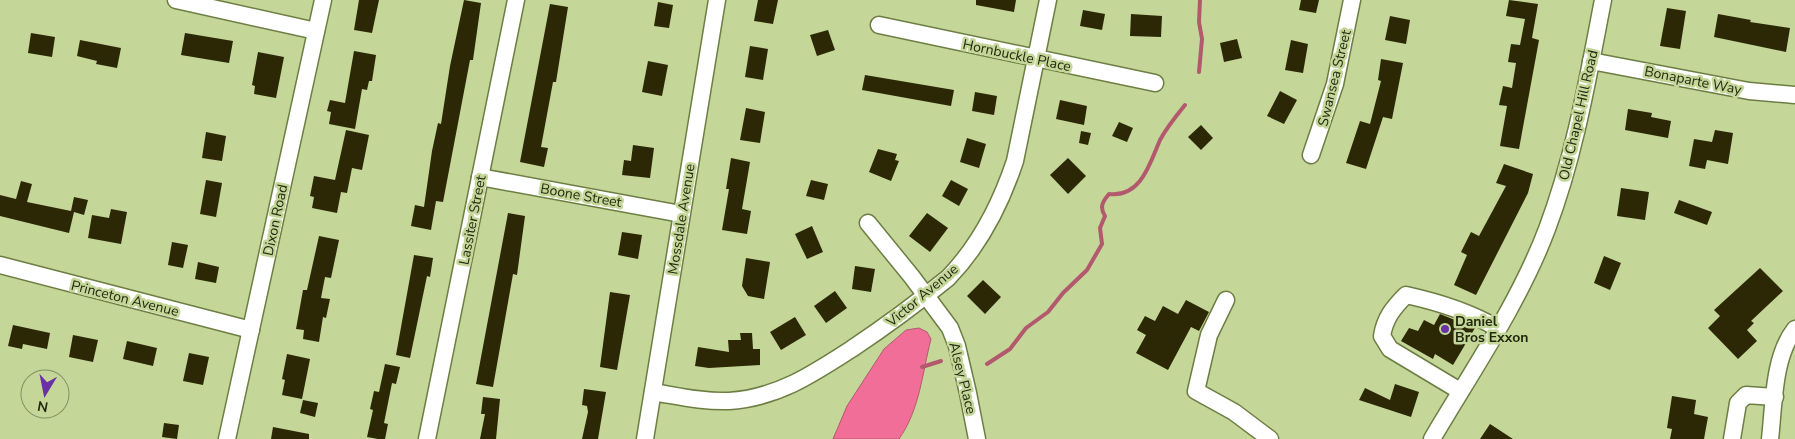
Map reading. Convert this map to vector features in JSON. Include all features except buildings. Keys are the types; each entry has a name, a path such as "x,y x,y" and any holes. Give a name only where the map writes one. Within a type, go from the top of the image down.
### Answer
{"street":[{"path":"176,0 316,31"},
{"name":"Dixon Road","path":"227,439 323,0"},
{"name":"Lassiter Street","path":"427,439 516,0"},
{"name":"Mossdale Avenue","path":"645,439 716,0"},
{"name":"Victor Avenue","path":"653,392 729,401 775,392 809,377 882,328 952,273 970,251 992,215 1015,161 1048,0"},
{"name":"Swansea Street","path":"1311,155 1335,84 1352,0"},
{"name":"Old Chapel Hill Road","path":"1432,439 1527,274 1556,204 1573,149 1603,0"},
{"name":"Hornbuckle Place","path":"879,25 1155,83"},
{"name":"Bonaparte Way","path":"1591,61 1749,91 1795,95"},
{"name":"Boone Street","path":"480,177 681,214"},
{"name":"Alsey Place","path":"868,223 950,328 957,346 977,439"},
{"name":"Princeton Avenue","path":"0,265 251,330"},
{"path":"1460,391 1390,349 1382,336 1385,322 1392,309 1406,294 1453,307 1479,317 1497,328"},
{"path":"1226,300 1209,335 1196,392 1234,412 1270,439"},
{"path":"1770,439 1775,397 1785,348 1795,329"},
{"path":"1732,439 1738,403 1746,395 1775,397"}],"shaded area":[{"path":"919,328 927,332 931,339 920,391 912,416 899,439 833,439 847,406 884,349 906,330"}],"waterway":[{"path":"1199,72 1202,39 1199,22 1200,0"},
{"path":"987,364 1010,349 1026,328 1048,312 1063,293 1087,270 1102,244 1100,228 1105,216 1102,204 1109,194 1120,194 1137,185 1148,168 1160,140 1185,105"},
{"path":"922,367 941,361"}],"place":[{"name":"Daniel Bros Exxon","path":"1445,329"}]}
